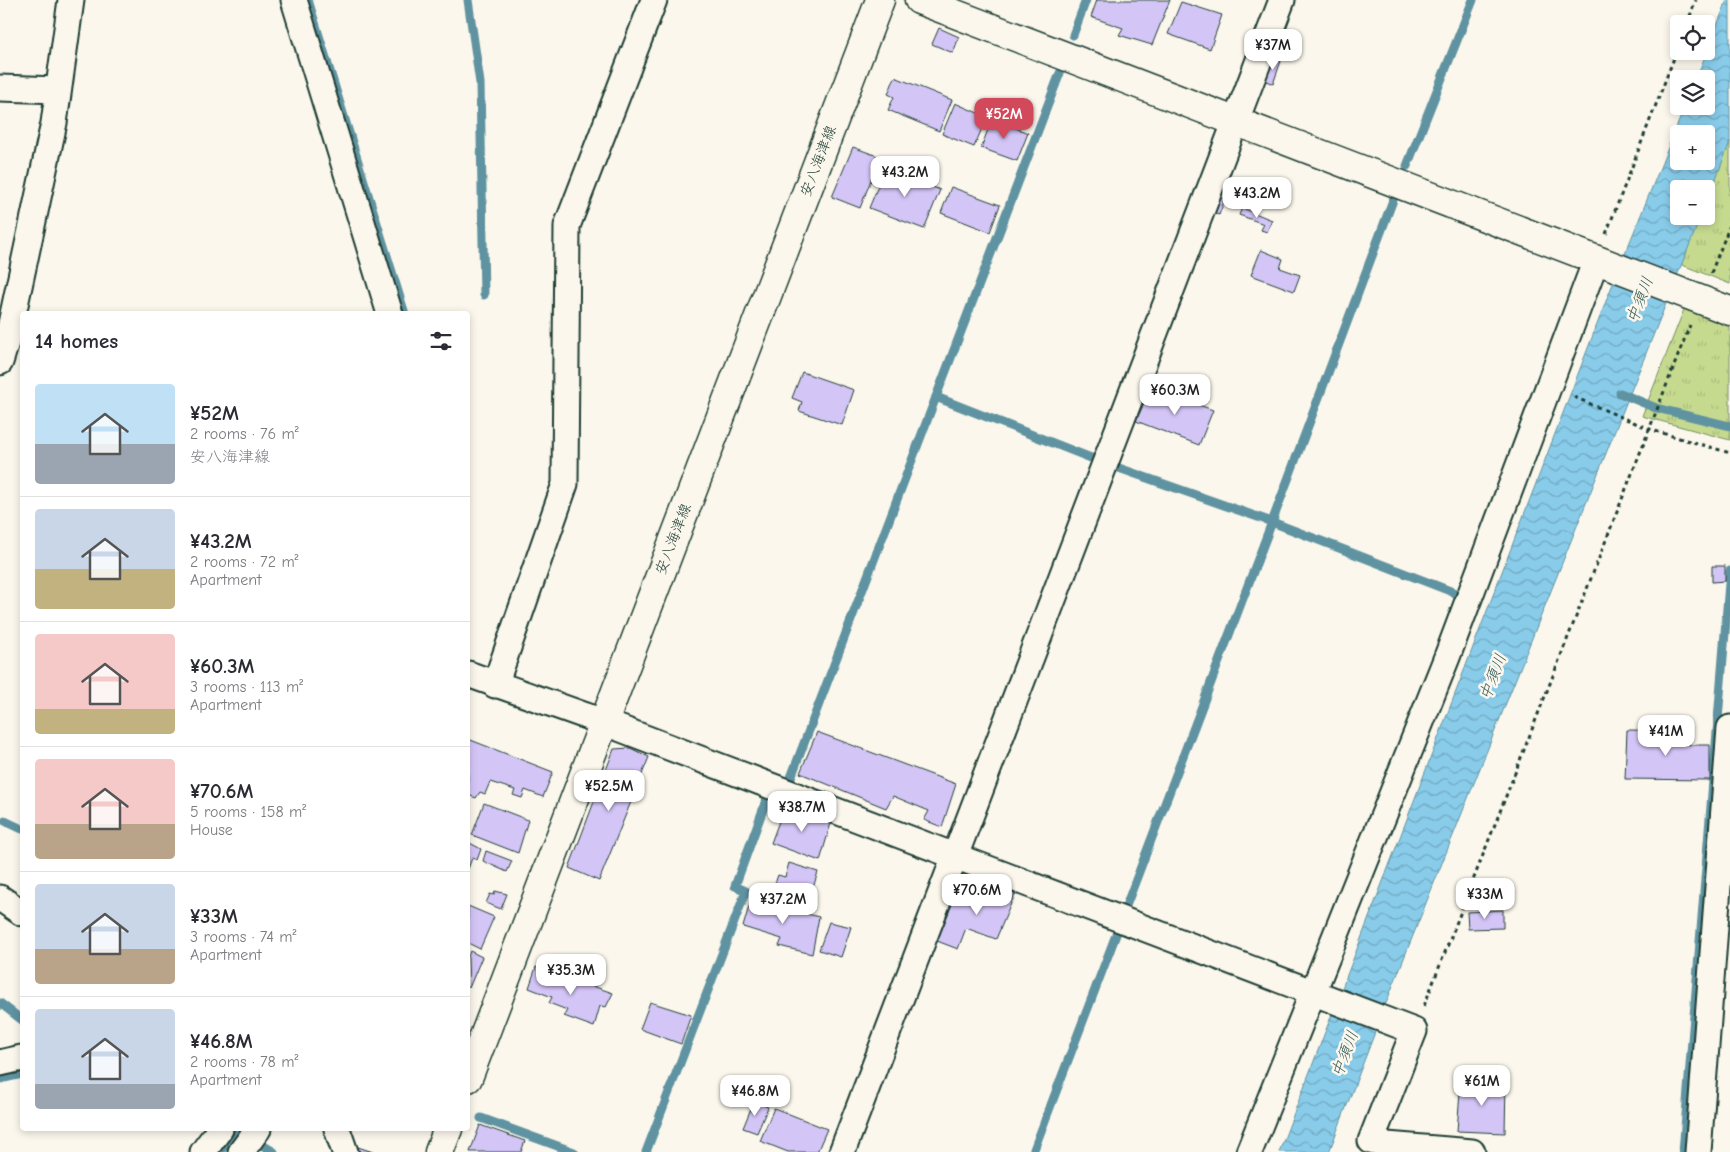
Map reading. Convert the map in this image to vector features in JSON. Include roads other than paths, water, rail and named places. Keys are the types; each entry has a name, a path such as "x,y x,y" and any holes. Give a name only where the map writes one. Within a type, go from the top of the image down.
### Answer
{"main road":[{"name":"安八海津線","path":"470,1073 880,0"},
{"path":"920,0 1730,311"},
{"path":"439,1152 447,1131"}],"street":[{"path":"0,362 20,303 54,123 71,0"},
{"path":"294,0 389,311"},
{"path":"495,685 565,484 567,226 654,0"},
{"path":"842,1152 1282,0"},
{"path":"0,88 58,90"},
{"path":"1249,1152 1321,997 1446,657 1600,261"},
{"path":"470,675 603,722 1404,1028 1371,1142 1445,1151 1472,1152"},
{"path":"1698,1152 1730,728"},
{"path":"0,898 20,912"},
{"path":"0,1062 20,1058"},
{"path":"204,1152 219,1131"},
{"path":"241,1152 257,1131"},
{"path":"338,1131 345,1152"}],"water":[{"name":"中須川","path":"1727,0 1730,0 1730,142 1715,181 1670,180 1670,225 1697,225 1392,988 1329,1152 1279,1152 1608,296 1670,143 1670,170 1715,170 1715,125 1677,125 1681,115 1715,115 1715,70 1700,70 1703,60 1715,60 1715,31"}],"waterway":[{"path":"308,0 404,311"},
{"path":"468,0 480,83 484,295"},
{"path":"1073,35 1086,0"},
{"path":"1407,166 1473,0"},
{"path":"1060,73 936,397 1091,458"},
{"path":"1393,200 1272,522 1458,594"},
{"path":"1620,393 1656,408 1730,426"},
{"path":"790,780 936,397"},
{"path":"1116,467 1272,522 1126,906"},
{"path":"1683,1152 1730,571"},
{"path":"646,1152 746,891 735,886 768,796"},
{"path":"5,821 20,828"},
{"path":"1033,1152 1117,932"},
{"path":"0,1003 20,1018"},
{"path":"0,1079 20,1074"},
{"path":"481,1118 574,1152"},
{"path":"220,1152 235,1131"},
{"path":"262,1145 274,1152"}]}
